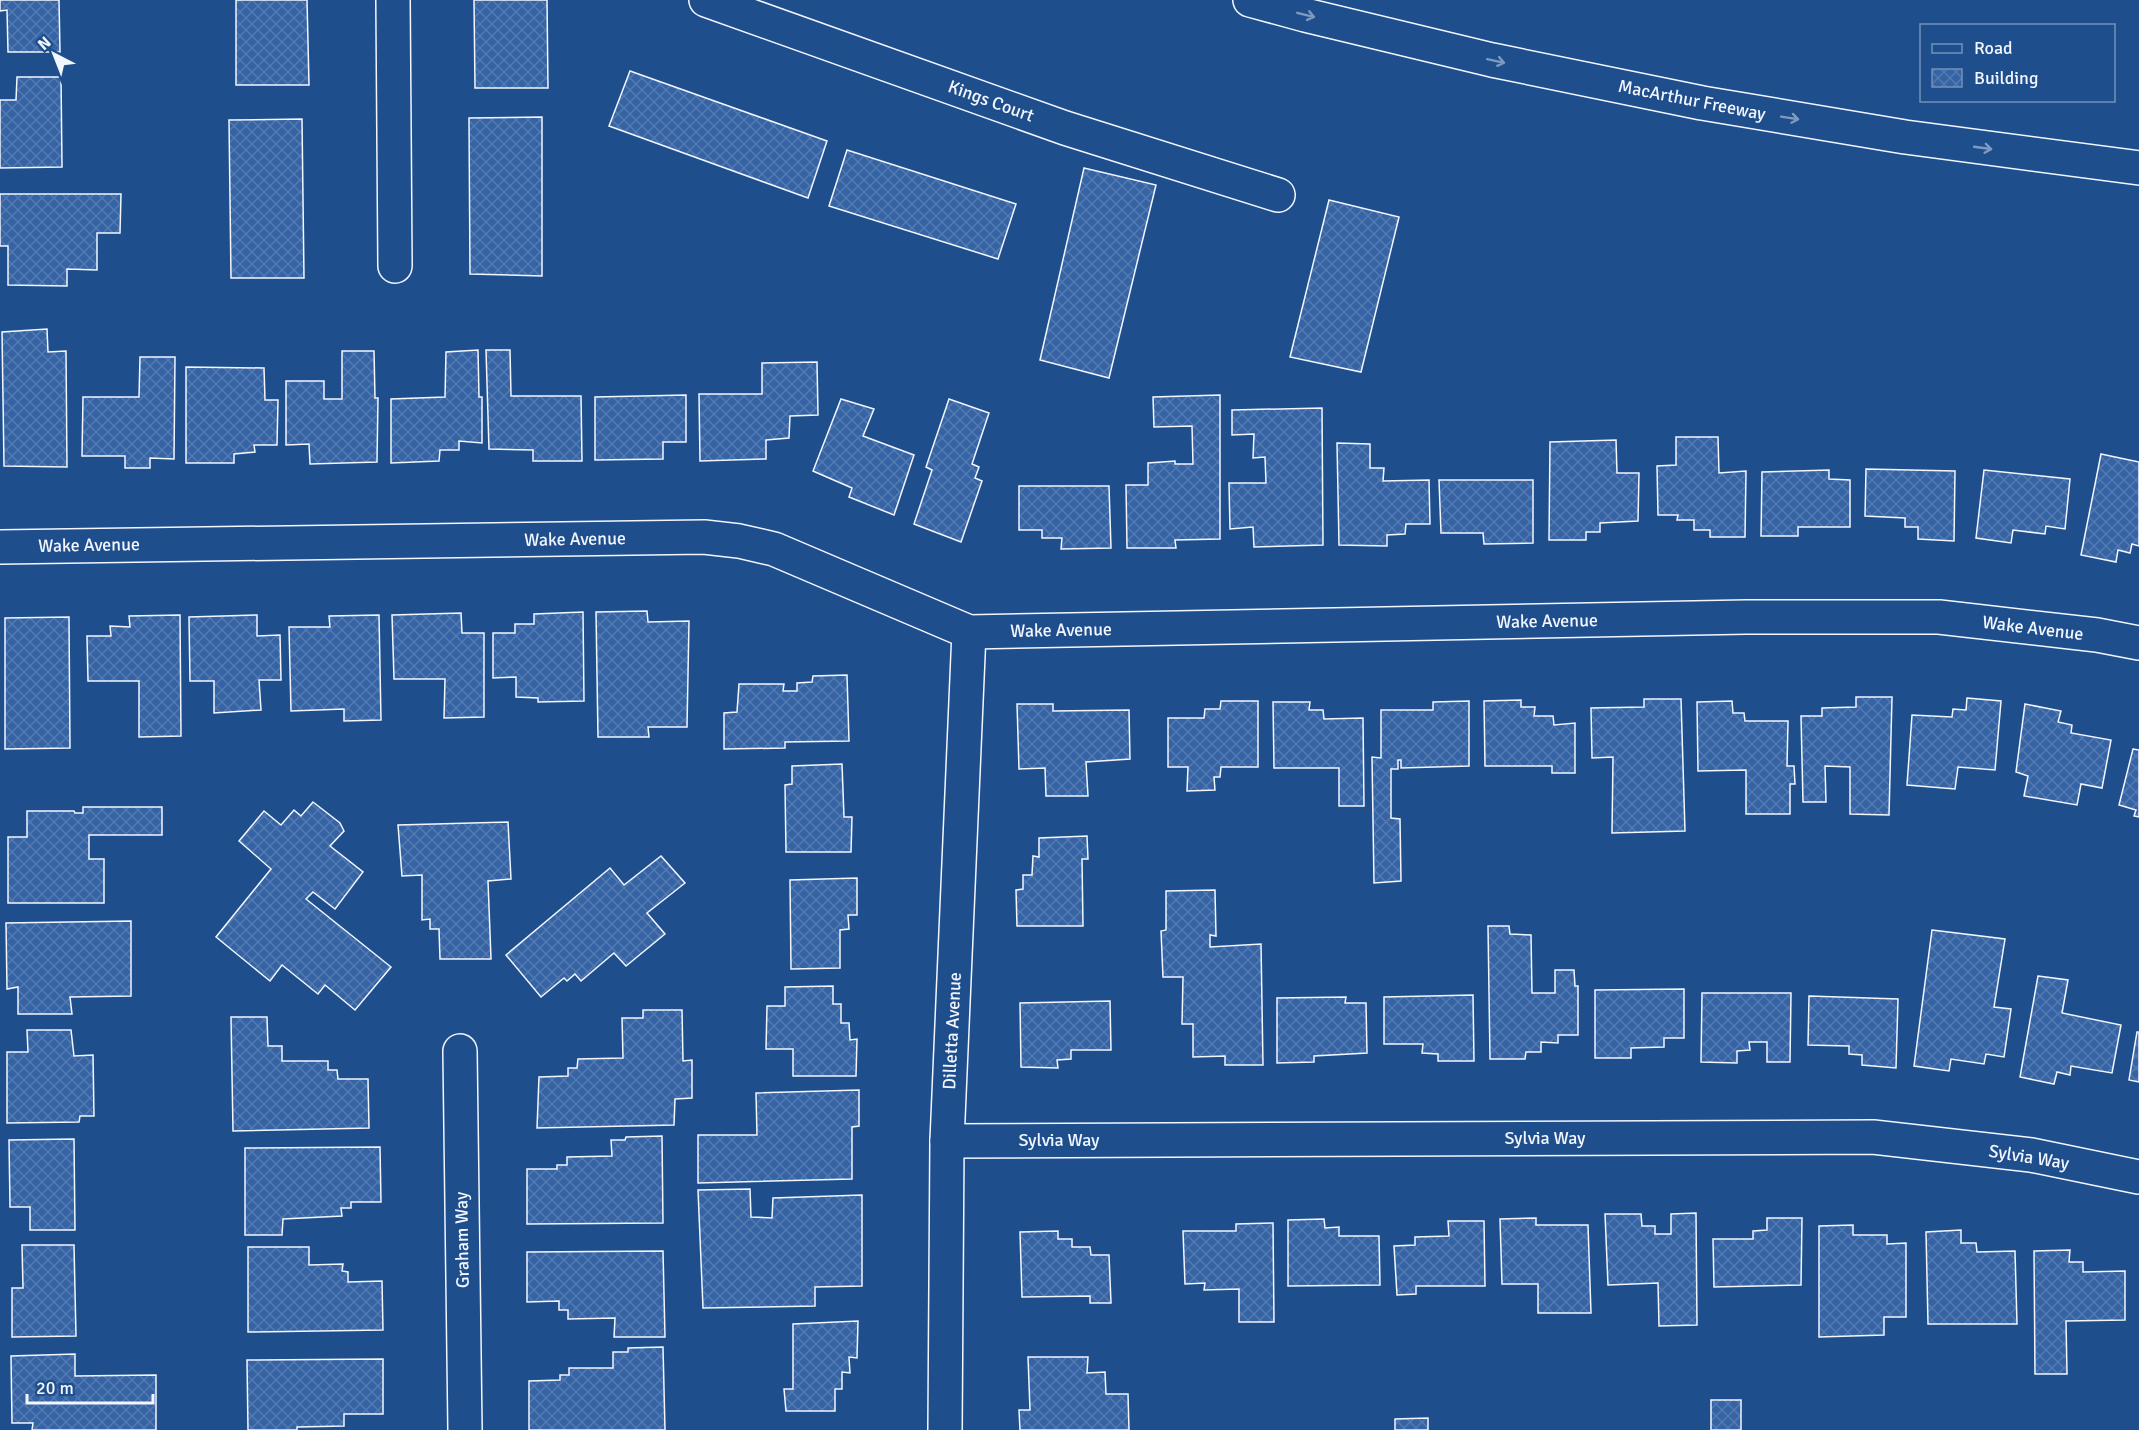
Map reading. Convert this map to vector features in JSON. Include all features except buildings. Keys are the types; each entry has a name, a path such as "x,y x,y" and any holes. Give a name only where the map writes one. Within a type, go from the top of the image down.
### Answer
{"main road":[{"path":"393,0 395,266"},
{"name":"Kings Court","path":"706,0 1065,128 1278,195"},
{"name":"MacArthur Freeway","path":"1250,0 1492,60 1701,103 1905,137 2139,168"},
{"name":"Wake Avenue","path":"0,547 704,537 739,541 774,549 969,632 1734,618 1939,617 2097,635 2139,643"},
{"name":"Dilletta Avenue","path":"945,1430 947,1141 969,632"},
{"name":"Graham Way","path":"460,1051 465,1430"},
{"name":"Sylvia Way","path":"947,1141 1873,1137 2031,1155 2139,1178"}]}
